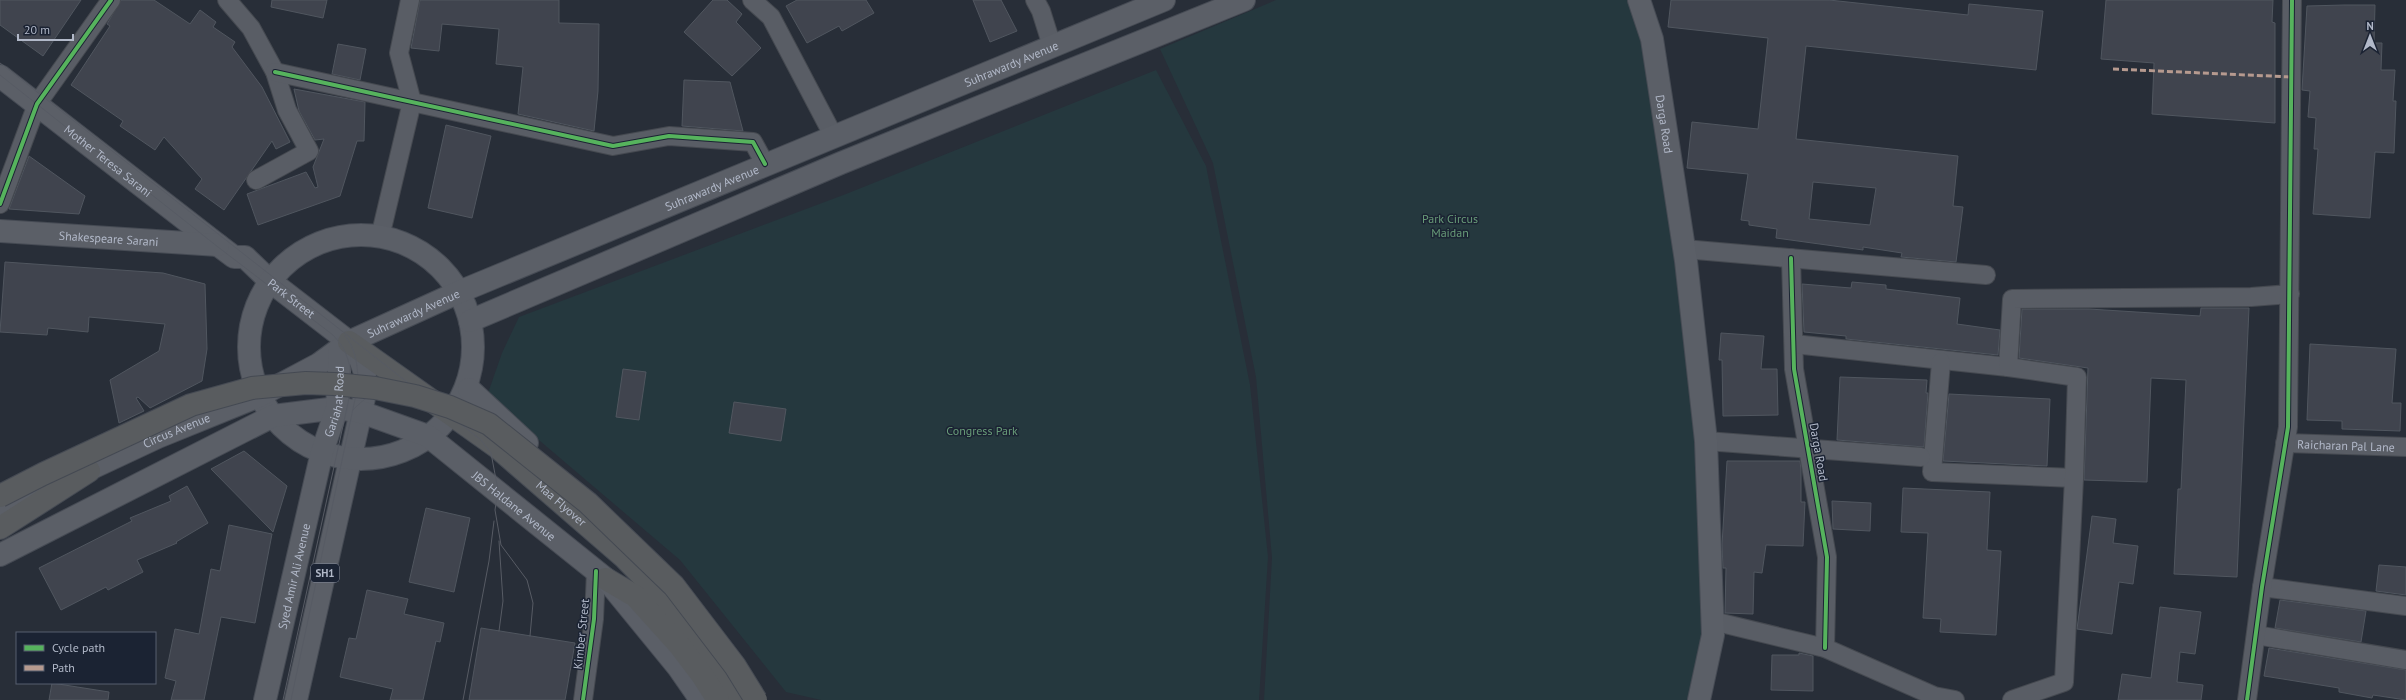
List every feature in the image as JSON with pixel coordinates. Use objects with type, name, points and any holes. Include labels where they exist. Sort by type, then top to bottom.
[{"type":"highway","name":"Maa Flyover","points":[[345,346],[451,413],[497,447],[625,558],[672,606],[703,642],[739,700]]},
{"type":"highway","points":[[0,496],[43,474],[191,405],[252,388],[306,383],[334,384],[376,388],[415,396],[450,407],[489,424],[588,503],[674,586],[735,666],[756,700]]},
{"type":"highway","points":[[0,528],[89,471]]},
{"type":"highway","points":[[601,575],[635,596],[680,646],[702,675],[718,700]]},
{"type":"main road","name":"Suhrawardy Avenue","points":[[345,346],[459,292],[1164,0]]},
{"type":"main road","points":[[470,321],[849,160],[1244,0]]},
{"type":"main road","name":"Darga Road","points":[[1639,0],[1652,39],[1684,249],[1706,441],[1713,635],[1699,700]]},
{"type":"main road","name":"Mother Teresa Sarani","points":[[0,76],[226,251]]},
{"type":"main road","name":"Shakespeare Sarani","points":[[0,231],[226,251]]},
{"type":"main road","points":[[349,236],[380,237],[412,247],[438,266],[459,292],[470,321],[473,353],[469,389],[451,413],[448,420],[416,444],[396,453],[374,458],[351,458],[322,452],[295,437],[272,416],[259,396],[249,362],[249,334],[256,306],[268,285],[292,258],[319,243],[349,236]]},
{"type":"main road","name":"Park Street","points":[[226,251],[244,257],[268,285],[345,346]]},
{"type":"main road","name":"Circus Avenue","points":[[0,511],[89,471],[158,437],[259,396],[319,364],[345,346]]},
{"type":"main road","name":"Gariahat Road","points":[[322,452],[337,408],[345,346]]},
{"type":"main road","name":"Gariahat Road","points":[[345,346],[365,373],[364,398],[351,458]]},
{"type":"main road","name":"Maa Flyover","points":[[469,389],[643,552],[684,587],[766,700]]},
{"type":"main road","name":"JBS Haldane Avenue","points":[[272,416],[337,408],[361,412],[428,436],[601,575],[678,667],[700,700]]},
{"type":"main road","points":[[0,554],[272,416]]},
{"type":"main road","name":"Syed Amir Ali Avenue","points":[[264,700],[322,452]]},
{"type":"main road","name":"SH1","points":[[296,700],[351,458]]},
{"type":"street","points":[[0,204],[37,104],[111,0]]},
{"type":"street","points":[[227,0],[251,28],[275,72],[287,110],[309,151],[256,180]]},
{"type":"street","points":[[380,237],[412,102],[399,52],[410,0]]},
{"type":"street","points":[[752,0],[771,17],[834,137]]},
{"type":"street","points":[[1035,0],[1041,11],[1052,46]]},
{"type":"street","points":[[2247,700],[2262,587],[2288,427],[2292,0]]},
{"type":"street","points":[[275,72],[612,146],[669,136],[753,142],[765,164]]},
{"type":"street","points":[[1684,249],[1986,275]]},
{"type":"street","name":"Darga Road","points":[[1791,258],[1794,369],[1827,557],[1826,648]]},
{"type":"street","points":[[2008,367],[2012,299],[2251,297],[2290,294]]},
{"type":"street","points":[[1794,344],[1941,362],[2008,367],[2077,377],[2074,478],[2064,682],[2012,700]]},
{"type":"street","points":[[1941,362],[1932,472],[2074,478]]},
{"type":"street","name":"Darga Road","points":[[1706,441],[1808,448]]},
{"type":"street","name":"Raicharan Pal Lane","points":[[2285,443],[2406,447]]},
{"type":"street","points":[[1808,448],[1921,457]]},
{"type":"street","name":"Kimber Street","points":[[583,700],[601,575]]},
{"type":"street","points":[[2262,587],[2406,606]]},
{"type":"street","points":[[1713,621],[1826,648],[1934,696],[1954,700]]},
{"type":"street","points":[[2256,635],[2406,660]]},
{"type":"green space","name":"Park Circus Maidan","points":[[1276,0],[1627,0],[1647,49],[1706,451],[1704,634],[1689,700],[1264,700],[1272,558],[1256,377],[1213,163],[1160,49]]},
{"type":"green space","name":"Congress Park","points":[[1156,70],[1206,166],[1250,385],[1268,557],[1259,700],[821,700],[786,692],[680,560],[487,396],[502,353],[519,317],[846,194]]},
{"type":"building","points":[[0,0],[81,0],[43,56],[0,25]]},
{"type":"building","points":[[121,0],[154,0],[190,24],[200,10],[216,22],[213,27],[235,42],[232,47],[262,87],[290,142],[276,149],[272,141],[224,210],[195,189],[202,179],[164,137],[155,150],[120,126],[123,121],[71,85],[110,26],[107,24]]},
{"type":"building","points":[[272,0],[327,0],[323,18],[271,7]]},
{"type":"building","points":[[420,0],[559,0],[559,23],[599,24],[598,91],[594,131],[518,114],[523,67],[496,64],[499,29],[442,24],[439,51],[411,48]]},
{"type":"building","points":[[713,0],[727,0],[742,14],[736,22],[761,48],[732,76],[684,32]]},
{"type":"building","points":[[797,0],[866,0],[874,13],[842,31],[839,26],[807,43],[786,6]]},
{"type":"building","points":[[973,0],[1001,0],[1017,31],[990,42]]},
{"type":"building","points":[[1671,0],[1829,0],[1968,15],[1969,4],[2043,11],[2036,70],[1806,46],[1796,139],[1958,156],[1953,206],[1963,207],[1956,262],[1901,257],[1902,253],[1863,247],[1863,250],[1776,238],[1777,229],[1749,225],[1749,221],[1741,220],[1748,174],[1687,168],[1692,122],[1758,129],[1768,38],[1668,27]],"holes":[[[1813,182],[1876,188],[1870,225],[1809,219]]]},
{"type":"building","points":[[2106,0],[2273,0],[2272,22],[2275,23],[2275,123],[2152,114],[2154,63],[2101,59]]},
{"type":"building","points":[[2375,5],[2374,43],[2382,43],[2381,70],[2395,70],[2393,101],[2396,101],[2394,153],[2375,152],[2370,218],[2313,214],[2318,149],[2314,149],[2316,118],[2308,117],[2310,91],[2302,90],[2307,6]]},
{"type":"building","points":[[338,44],[366,49],[360,80],[332,74]]},
{"type":"building","points":[[684,80],[730,82],[743,131],[682,126]]},
{"type":"building","points":[[294,89],[365,102],[364,141],[357,141],[340,196],[258,225],[247,194],[306,172],[315,188],[318,187],[313,167],[324,139],[315,140],[299,111]]},
{"type":"building","points":[[446,125],[491,136],[472,218],[428,208]]},
{"type":"building","points":[[29,156],[85,196],[79,214],[9,209]]},
{"type":"building","points":[[5,262],[163,273],[205,284],[207,349],[202,381],[150,408],[138,397],[136,398],[144,411],[119,423],[110,380],[159,351],[165,324],[89,317],[88,332],[48,328],[47,335],[0,332]]},
{"type":"building","points":[[1852,282],[1886,285],[1886,289],[1960,298],[1957,324],[2000,330],[1998,355],[1846,339],[1846,336],[1804,332],[1802,284],[1851,288]]},
{"type":"building","points":[[2201,308],[2249,308],[2237,577],[2174,574],[2178,489],[2181,489],[2186,380],[2151,378],[2147,482],[2084,480],[2088,368],[2019,358],[2022,309],[2089,309],[2200,316]]},
{"type":"building","points":[[1721,333],[1764,336],[1761,369],[1777,369],[1778,415],[1723,416],[1722,360],[1719,360]]},
{"type":"building","points":[[2310,344],[2396,349],[2392,403],[2401,403],[2400,431],[2342,429],[2342,421],[2307,420]]},
{"type":"building","points":[[623,369],[646,372],[639,420],[616,417]]},
{"type":"building","points":[[1840,377],[1927,380],[1926,393],[1928,393],[1924,447],[1837,440]]},
{"type":"building","points":[[1949,394],[2050,399],[2047,466],[1943,461]]},
{"type":"building","points":[[734,402],[786,409],[781,441],[729,433]]},
{"type":"building","points":[[244,451],[287,486],[273,532],[211,469]]},
{"type":"building","points":[[1727,461],[1800,461],[1801,502],[1805,502],[1803,546],[1766,545],[1762,573],[1754,572],[1753,614],[1725,613],[1726,568],[1723,568],[1722,545]]},
{"type":"building","points":[[187,486],[208,523],[176,542],[177,543],[137,560],[143,572],[108,590],[106,587],[61,610],[39,568],[132,521],[130,518],[171,501],[169,496]]},
{"type":"building","points":[[1903,488],[1990,492],[1987,550],[2001,551],[1996,635],[1940,632],[1941,619],[1923,618],[1928,533],[1901,532]]},
{"type":"building","points":[[1832,501],[1871,503],[1870,531],[1833,529]]},
{"type":"building","points":[[426,508],[470,518],[454,592],[409,582]]},
{"type":"building","points":[[2092,516],[2116,519],[2113,543],[2138,546],[2133,584],[2119,582],[2112,634],[2077,629]]},
{"type":"building","points":[[229,525],[272,534],[255,623],[221,617],[204,700],[171,700],[176,681],[165,678],[175,629],[199,634],[211,569],[220,571]]},
{"type":"building","points":[[2379,565],[2406,567],[2406,595],[2376,591]]},
{"type":"building","points":[[367,590],[408,599],[404,614],[444,623],[440,642],[436,641],[423,700],[390,700],[393,689],[340,677],[349,638],[356,639]]},
{"type":"building","points":[[2280,600],[2366,611],[2361,642],[2275,628]]},
{"type":"building","points":[[2160,607],[2201,612],[2195,654],[2180,652],[2177,682],[2203,685],[2201,700],[2118,700],[2122,674],[2151,678]]},
{"type":"building","points":[[481,628],[575,643],[565,700],[469,700]]},
{"type":"building","points":[[2269,648],[2406,670],[2406,700],[2373,695],[2372,698],[2339,692],[2339,688],[2264,676]]},
{"type":"building","points":[[1799,653],[1813,656],[1813,691],[1771,690],[1772,655],[1799,655]]},
{"type":"building","points":[[52,684],[109,692],[108,700],[49,700]]},
{"type":"tram line","points":[[0,63],[481,440],[491,453],[498,490],[495,510],[501,545],[527,580],[533,603],[530,636]]},
{"type":"tram line","points":[[0,75],[218,247],[333,335],[346,353],[350,366],[351,389],[283,700]]},
{"type":"tram line","points":[[291,700],[357,390],[358,376],[355,354],[345,336]]},
{"type":"tram line","points":[[353,410],[360,403],[381,390],[397,387],[415,390]]},
{"type":"tram line","points":[[463,700],[489,561],[494,521]]},
{"type":"tram line","points":[[499,541],[503,601],[499,631]]},
{"type":"marked path","points":[[2113,69],[2292,77]]},
{"type":"cycle path","points":[[0,204],[37,104],[111,0]]},
{"type":"cycle path","points":[[2247,700],[2262,587],[2288,427],[2292,0]]},
{"type":"cycle path","points":[[275,72],[613,146],[669,136],[753,142],[765,164]]},
{"type":"cycle path","points":[[1791,258],[1794,369],[1827,557],[1825,648]]},
{"type":"cycle path","points":[[583,700],[594,619],[596,571]]}]
